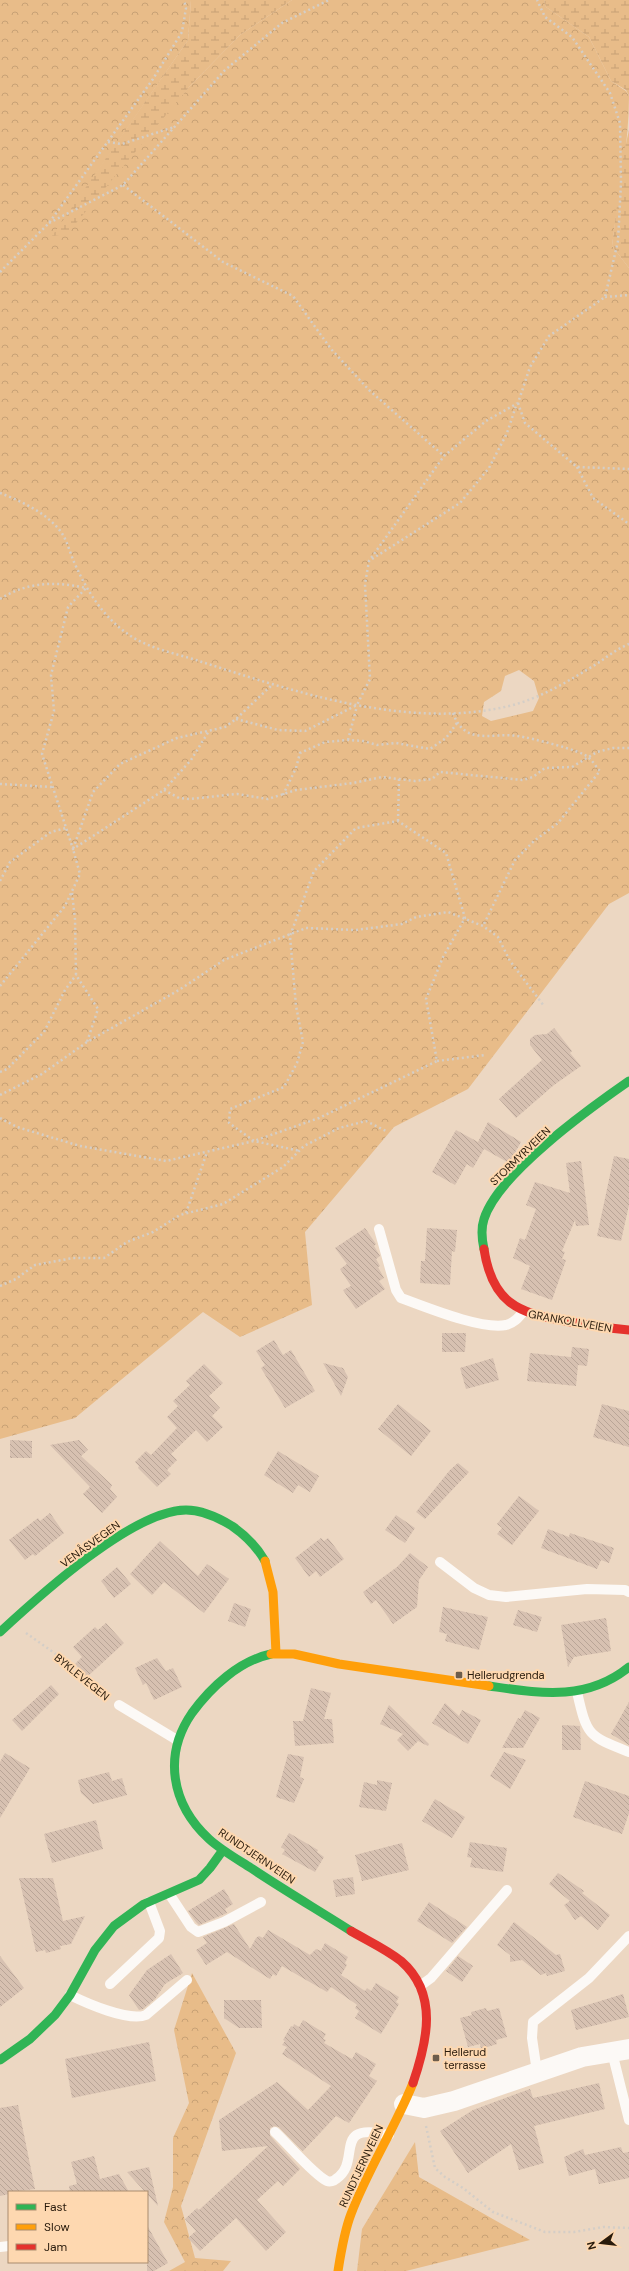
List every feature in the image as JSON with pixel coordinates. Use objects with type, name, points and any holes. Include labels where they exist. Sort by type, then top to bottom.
[{"type":"street","name":"STORMYRVEIEN","points":[[523,1312],[506,1300],[494,1284],[486,1263],[483,1242],[484,1219],[495,1196],[514,1175],[605,1097],[629,1081]]},
{"type":"street","name":"GRANKOLLVEIEN","points":[[523,1312],[582,1325],[629,1330]]},
{"type":"street","name":"VENÅSVEGEN","points":[[0,1632],[117,1538],[161,1515],[184,1510],[196,1511],[219,1519],[237,1529],[262,1556],[268,1571],[275,1603],[276,1653]]},
{"type":"street","name":"RUNDTJERNVEIEN","points":[[338,2271],[344,2234],[351,2213],[413,2084],[426,2037],[428,2014],[420,1986],[407,1967],[379,1946],[269,1881],[223,1850],[201,1831],[183,1803],[174,1771],[177,1740],[185,1723],[197,1705],[217,1685],[236,1670],[262,1657],[276,1653],[303,1655],[341,1664],[546,1694],[577,1692],[603,1684],[629,1666]]},
{"type":"street","points":[[0,2060],[35,2037],[54,2018],[70,1995],[100,1941],[132,1911],[149,1902],[170,1895],[194,1883],[211,1868],[223,1850]]},
{"type":"street","points":[[404,2104],[424,2108],[454,2101],[582,2057],[620,2051]]},
{"type":"lane","name":"GRANKOLLVEIEN","points":[[379,1229],[396,1290],[401,1298],[470,1321],[494,1325],[506,1325],[514,1321],[523,1312]]},
{"type":"lane","points":[[440,1562],[474,1588],[488,1595],[519,1596],[587,1589],[625,1590],[629,1592]]},
{"type":"lane","points":[[577,1692],[589,1732],[598,1740],[629,1752]]},
{"type":"lane","name":"BYKLEVEGEN","points":[[119,1705],[177,1740]]},
{"type":"lane","points":[[420,1986],[431,1978],[507,1890]]},
{"type":"lane","points":[[170,1895],[191,1927],[198,1932],[224,1922],[261,1902]]},
{"type":"lane","points":[[110,1984],[159,1938],[160,1931],[149,1902]]},
{"type":"lane","points":[[537,2072],[532,2038],[533,2022],[589,1978],[629,1936]]},
{"type":"lane","points":[[371,1956],[379,1946]]},
{"type":"lane","points":[[70,1995],[107,2009],[140,2016],[146,2014],[187,1980]]},
{"type":"lane","points":[[620,2051],[629,2120]]},
{"type":"lane","points":[[276,2132],[327,2181],[337,2179],[346,2164],[351,2141],[354,2137],[364,2131],[372,2131],[389,2135]]},
{"type":"path","points":[[0,272],[49,223],[153,79],[182,32],[186,8],[184,0]]},
{"type":"path","points":[[49,223],[123,185],[225,70],[282,23],[329,0]]},
{"type":"path","points":[[537,0],[545,17],[572,37],[610,93],[620,123],[621,183],[618,241],[605,297]]},
{"type":"path","points":[[108,142],[122,144],[174,126]]},
{"type":"path","points":[[123,185],[223,262],[293,296],[331,349],[368,390],[444,456]]},
{"type":"path","points":[[369,561],[460,503],[489,468],[507,433],[530,367],[549,336],[605,297],[629,295]]},
{"type":"path","points":[[348,740],[357,705],[370,679],[365,584],[369,561],[444,456],[486,422],[518,403]]},
{"type":"path","points":[[518,403],[525,423],[577,467],[593,498],[629,524]]},
{"type":"path","points":[[577,467],[629,469]]},
{"type":"path","points":[[0,493],[40,513],[61,532],[86,588],[103,611],[124,632],[147,646],[174,652],[272,684],[357,705],[389,712],[453,713],[513,705],[540,695],[629,644]]},
{"type":"path","points":[[0,600],[10,593],[34,585],[62,583],[86,588]]},
{"type":"path","points":[[0,986],[64,906],[80,874],[42,754],[54,711],[51,675],[68,607],[86,588]]},
{"type":"path","points":[[73,849],[93,792],[120,764],[177,738],[225,727],[236,719],[272,684]]},
{"type":"path","points":[[236,719],[278,730],[305,731],[357,705]]},
{"type":"path","points":[[453,713],[457,723],[466,730],[486,737],[517,736],[566,748],[588,756],[600,771],[558,823],[534,841],[515,860],[483,926]]},
{"type":"path","points":[[283,795],[296,768],[300,753],[325,742],[363,740],[376,745],[396,743],[430,749],[446,738],[457,723]]},
{"type":"path","points":[[73,849],[164,790],[191,760],[209,731]]},
{"type":"path","points":[[164,790],[179,798],[189,799],[237,794],[268,799],[311,787],[353,783],[382,777],[415,781],[432,779],[440,772],[522,780],[533,777],[545,768],[572,767],[588,756],[613,748],[629,748]]},
{"type":"path","points":[[398,821],[399,779]]},
{"type":"path","points":[[0,784],[52,787]]},
{"type":"path","points":[[300,1151],[254,1141],[230,1123],[230,1109],[284,1087],[297,1063],[302,1042],[296,1006],[290,936],[314,871],[356,828],[398,821],[446,853],[465,918],[443,957],[426,999],[437,1061]]},
{"type":"path","points":[[0,881],[10,862],[51,832],[66,828]]},
{"type":"path","points":[[72,892],[75,919],[76,974],[98,1009],[87,1042]]},
{"type":"path","points":[[0,1095],[42,1074],[87,1042],[180,990],[224,960],[290,936],[306,928],[356,930],[402,924],[416,917],[448,912],[483,926],[498,938],[510,961],[544,1006]]},
{"type":"path","points":[[0,1072],[7,1069],[44,1032],[65,990],[76,974]]},
{"type":"path","points":[[0,1118],[17,1127],[80,1146],[166,1161],[254,1141],[319,1118],[437,1061],[485,1055]]},
{"type":"path","points":[[0,1286],[16,1279],[35,1265],[73,1258],[104,1258],[127,1242],[154,1232],[180,1215],[223,1204],[284,1167],[304,1146],[339,1128],[366,1121],[386,1131]]},
{"type":"path","points":[[186,1213],[207,1152]]},
{"type":"path","name":"BYKLEVEGEN","points":[[12,1621],[35,1641],[60,1657],[76,1674],[119,1705]]},
{"type":"path","points":[[424,2108],[432,2165],[445,2177],[463,2188],[493,2212],[545,2232],[574,2232],[603,2227],[629,2228]]},
{"type":"green space","points":[[0,0],[191,0],[188,40],[53,236],[190,86],[240,35],[292,0],[544,0],[546,7],[589,37],[611,81],[626,91],[629,96],[629,115],[625,152],[612,246],[629,268],[629,893],[609,904],[468,1089],[394,1127],[305,1232],[312,1305],[240,1337],[203,1312],[75,1418],[0,1439]],"holes":[[[519,670],[534,681],[539,698],[533,711],[491,721],[482,716],[484,702],[501,691],[505,676]]]},
{"type":"green space","points":[[191,0],[292,0],[240,35],[190,86],[67,234],[52,236],[188,40]]},
{"type":"green space","points":[[544,0],[629,0],[629,96],[626,90],[611,81],[589,37],[546,7]]},
{"type":"green space","points":[[629,130],[629,268],[612,246],[623,157]]},
{"type":"green space","points":[[192,1973],[236,2053],[181,2206],[195,2258],[231,2261],[223,2271],[169,2271],[185,2262],[164,2222],[173,2187],[173,2138],[189,2103],[174,2030]]},
{"type":"green space","points":[[415,2142],[419,2177],[530,2240],[406,2271],[357,2271],[362,2229]]},
{"type":"building","points":[[554,1028],[572,1051],[570,1053],[581,1066],[554,1085],[516,1118],[499,1099],[542,1060],[530,1045],[530,1039],[535,1035],[547,1034]]},
{"type":"building","points":[[488,1122],[521,1142],[509,1163],[484,1149],[473,1168],[467,1164],[455,1185],[432,1172],[456,1130],[478,1142]]},
{"type":"building","points":[[614,1156],[629,1159],[629,1205],[621,1241],[597,1236]]},
{"type":"building","points":[[581,1161],[589,1225],[576,1226],[575,1220],[562,1251],[565,1252],[562,1259],[566,1260],[552,1300],[521,1289],[530,1266],[513,1258],[520,1238],[525,1240],[536,1209],[526,1205],[535,1182],[570,1193],[566,1163]]},
{"type":"building","points":[[365,1228],[376,1244],[374,1246],[380,1256],[376,1259],[380,1266],[378,1267],[384,1278],[379,1281],[385,1289],[356,1309],[343,1290],[351,1286],[340,1269],[347,1264],[335,1248]]},
{"type":"building","points":[[427,1228],[457,1230],[455,1252],[452,1251],[450,1285],[420,1283],[421,1261],[425,1261]]},
{"type":"building","points":[[442,1333],[466,1333],[465,1352],[442,1352]]},
{"type":"building","points":[[274,1340],[283,1355],[291,1350],[315,1391],[285,1408],[261,1368],[265,1365],[256,1351]]},
{"type":"building","points":[[572,1347],[589,1349],[587,1366],[578,1365],[576,1386],[527,1381],[530,1353],[571,1357]]},
{"type":"building","points":[[493,1358],[499,1380],[466,1389],[460,1368]]},
{"type":"building","points":[[323,1363],[343,1368],[348,1377],[341,1396]]},
{"type":"building","points":[[204,1364],[223,1383],[209,1396],[220,1408],[212,1416],[223,1427],[207,1442],[196,1430],[171,1454],[177,1460],[167,1470],[171,1474],[157,1487],[138,1468],[139,1466],[135,1462],[146,1451],[151,1455],[177,1428],[167,1417],[178,1406],[173,1401],[190,1385],[186,1381]]},
{"type":"building","points":[[398,1404],[431,1431],[411,1456],[378,1429]]},
{"type":"building","points":[[602,1404],[629,1411],[629,1447],[593,1437]]},
{"type":"building","points":[[10,1440],[32,1441],[32,1458],[10,1458]]},
{"type":"building","points":[[79,1440],[88,1450],[81,1456],[112,1485],[110,1489],[117,1497],[102,1513],[83,1494],[90,1487],[50,1445]]},
{"type":"building","points":[[278,1451],[319,1476],[310,1492],[298,1485],[293,1493],[264,1475]]},
{"type":"building","points":[[458,1463],[469,1472],[425,1519],[416,1512],[450,1470]]},
{"type":"building","points":[[519,1496],[539,1511],[512,1545],[497,1534],[502,1528],[497,1524]]},
{"type":"building","points":[[50,1513],[64,1533],[35,1556],[33,1554],[25,1560],[9,1540],[38,1518],[40,1521]]},
{"type":"building","points":[[396,1515],[415,1528],[405,1543],[385,1530]]},
{"type":"building","points":[[548,1529],[569,1537],[570,1533],[614,1548],[609,1563],[601,1560],[597,1569],[541,1548]]},
{"type":"building","points":[[321,1538],[324,1541],[328,1538],[344,1559],[320,1577],[316,1571],[309,1577],[295,1558]]},
{"type":"building","points":[[160,1541],[198,1576],[207,1564],[229,1579],[204,1613],[164,1582],[152,1595],[130,1574]]},
{"type":"building","points":[[410,1553],[428,1567],[419,1580],[417,1607],[393,1624],[376,1600],[371,1604],[363,1592],[397,1567]]},
{"type":"building","points":[[117,1567],[131,1584],[114,1598],[101,1581]]},
{"type":"building","points":[[234,1603],[251,1609],[245,1627],[228,1621]]},
{"type":"building","points":[[443,1607],[488,1617],[479,1650],[445,1641],[447,1634],[439,1632]]},
{"type":"building","points":[[518,1610],[542,1617],[537,1632],[513,1625]]},
{"type":"building","points":[[606,1618],[611,1651],[574,1657],[568,1667],[561,1625]]},
{"type":"building","points":[[106,1623],[124,1643],[87,1677],[75,1664],[82,1657],[73,1647],[95,1627],[98,1630]]},
{"type":"building","points":[[157,1658],[166,1671],[173,1668],[182,1687],[154,1700],[146,1683],[143,1685],[135,1668]]},
{"type":"building","points":[[51,1685],[59,1694],[22,1731],[12,1720]]},
{"type":"building","points":[[311,1688],[331,1693],[324,1719],[332,1719],[334,1743],[295,1746],[293,1721],[303,1721]]},
{"type":"building","points":[[629,1702],[629,1745],[611,1734]]},
{"type":"building","points":[[445,1703],[459,1716],[462,1710],[481,1720],[468,1744],[432,1723]]},
{"type":"building","points":[[389,1705],[429,1744],[428,1746],[418,1741],[408,1751],[397,1740],[403,1734],[380,1724]]},
{"type":"building","points":[[525,1710],[540,1718],[523,1748],[502,1748],[518,1718],[520,1719]]},
{"type":"building","points":[[562,1725],[580,1726],[581,1750],[562,1750]]},
{"type":"building","points":[[504,1752],[526,1760],[510,1789],[490,1776]]},
{"type":"building","points":[[5,1753],[30,1768],[0,1818],[0,1762]]},
{"type":"building","points":[[288,1754],[304,1757],[300,1777],[304,1779],[294,1803],[276,1797]]},
{"type":"building","points":[[109,1772],[112,1781],[122,1778],[127,1795],[93,1804],[81,1793],[78,1780]]},
{"type":"building","points":[[377,1780],[392,1783],[386,1811],[359,1807],[364,1782],[377,1785]]},
{"type":"building","points":[[585,1781],[629,1796],[629,1813],[622,1834],[573,1817]]},
{"type":"building","points":[[435,1799],[465,1817],[452,1838],[422,1821]]},
{"type":"building","points":[[96,1820],[103,1849],[52,1863],[44,1834]]},
{"type":"building","points":[[289,1833],[318,1850],[317,1852],[324,1857],[315,1872],[282,1854],[285,1850],[281,1847]]},
{"type":"building","points":[[470,1842],[507,1848],[503,1872],[470,1867],[472,1858],[467,1857]]},
{"type":"building","points":[[402,1843],[409,1870],[362,1881],[355,1855]]},
{"type":"building","points":[[558,1873],[584,1891],[582,1893],[610,1915],[598,1930],[581,1916],[575,1920],[564,1905],[570,1901],[549,1884]]},
{"type":"building","points":[[353,1877],[355,1894],[336,1897],[333,1880]]},
{"type":"building","points":[[19,1878],[53,1878],[63,1921],[85,1916],[71,1944],[60,1946],[61,1949],[46,1953],[45,1950],[36,1952]]},
{"type":"building","points":[[224,1889],[233,1904],[225,1909],[227,1913],[199,1925],[188,1911]]},
{"type":"building","points":[[429,1902],[467,1927],[452,1943],[417,1921]]},
{"type":"building","points":[[514,1922],[556,1955],[560,1954],[565,1971],[547,1976],[546,1973],[541,1975],[522,1960],[510,1962],[510,1955],[497,1945]]},
{"type":"building","points":[[234,1924],[250,1949],[256,1938],[259,1936],[263,1938],[268,1930],[310,1955],[316,1949],[321,1951],[325,1943],[348,1957],[345,1963],[347,1965],[341,1975],[365,1991],[367,1988],[371,1991],[376,1983],[399,1997],[396,2002],[399,2004],[381,2034],[355,2018],[359,2011],[355,2008],[357,2005],[356,2004],[331,1987],[327,1992],[282,1966],[276,1976],[273,1974],[270,1979],[227,1952],[206,1965],[196,1950],[207,1943],[203,1937]]},
{"type":"building","points":[[171,1954],[183,1973],[165,1984],[155,1999],[143,2009],[139,2010],[129,1995],[147,1970]]},
{"type":"building","points":[[0,1956],[24,1988],[0,2007]]},
{"type":"building","points":[[458,1956],[473,1966],[462,1982],[446,1971]]},
{"type":"building","points":[[623,1994],[629,2017],[576,2030],[571,2010]]},
{"type":"building","points":[[224,2000],[261,2000],[262,2028],[239,2028],[224,2018]]},
{"type":"building","points":[[486,2008],[487,2011],[499,2008],[507,2037],[496,2040],[497,2044],[481,2049],[480,2044],[468,2047],[460,2018],[472,2015],[471,2012]]},
{"type":"building","points":[[303,2020],[326,2034],[323,2039],[326,2040],[324,2043],[352,2059],[356,2052],[376,2064],[369,2076],[377,2081],[349,2123],[336,2116],[303,2151],[279,2127],[274,2126],[270,2128],[270,2136],[300,2169],[283,2186],[278,2181],[257,2200],[286,2232],[266,2251],[236,2218],[200,2251],[188,2238],[196,2231],[185,2219],[197,2208],[199,2210],[268,2146],[222,2151],[219,2120],[277,2082],[308,2110],[331,2086],[282,2054],[287,2047],[282,2045],[285,2041],[283,2040],[291,2026],[293,2027],[294,2024],[299,2027]]},
{"type":"building","points":[[149,2042],[156,2081],[72,2098],[65,2059]]},
{"type":"building","points":[[599,2083],[605,2109],[534,2126],[544,2163],[519,2170],[511,2144],[468,2173],[440,2131],[473,2110],[530,2089],[533,2098]]},
{"type":"building","points":[[18,2105],[35,2189],[8,2191],[8,2194],[0,2196],[0,2108]]},
{"type":"building","points":[[621,2147],[623,2153],[629,2152],[629,2178],[599,2184],[595,2169],[569,2176],[564,2157],[583,2149],[585,2155]]},
{"type":"building","points":[[94,2156],[100,2179],[119,2174],[128,2191],[70,2191],[69,2186],[77,2184],[71,2162]]},
{"type":"building","points":[[149,2167],[158,2206],[148,2195],[148,2191],[144,2191],[127,2172]]},
{"type":"building","points":[[148,2227],[168,2263],[154,2271],[147,2271]]},
{"type":"traffic: fast","points":[[484,1249],[482,1234],[484,1219],[493,1201],[507,1182],[547,1143],[629,1081]]},
{"type":"traffic: fast","points":[[0,1632],[62,1578],[114,1539],[140,1524],[164,1514],[192,1510],[216,1517],[242,1533],[265,1561]]},
{"type":"traffic: fast","points":[[271,1654],[259,1657],[227,1676],[208,1694],[192,1713],[183,1729],[177,1745],[175,1779],[179,1795],[186,1810],[196,1825],[214,1843],[351,1931]]},
{"type":"traffic: fast","points":[[489,1686],[544,1692],[579,1690],[596,1686],[613,1678],[629,1667]]},
{"type":"traffic: fast","points":[[0,2060],[30,2039],[55,2015],[70,1995],[95,1950],[114,1926],[144,1904],[199,1880],[223,1850]]},
{"type":"traffic: slow","points":[[265,1561],[273,1592],[276,1653]]},
{"type":"traffic: slow","points":[[271,1654],[294,1654],[339,1664],[489,1686]]},
{"type":"traffic: slow","points":[[338,2271],[351,2214],[365,2181],[413,2083]]},
{"type":"traffic: jam","points":[[484,1249],[493,1281],[500,1293],[520,1309],[548,1318],[629,1330]]},
{"type":"traffic: jam","points":[[351,1931],[401,1961],[413,1974],[421,1988],[425,2003],[425,2035],[413,2083]]},
{"type":"place","name":"Hellerudgrenda","points":[[459,1675]]},
{"type":"place","name":"Hellerud terrasse","points":[[436,2058]]}]
